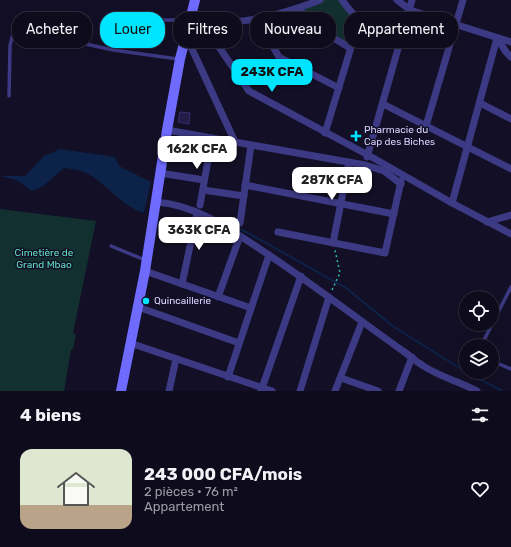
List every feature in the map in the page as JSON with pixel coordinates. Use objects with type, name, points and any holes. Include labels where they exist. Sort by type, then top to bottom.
[{"type":"street","points":[[192,12],[195,0]]},
{"type":"street","points":[[284,12],[320,0]]},
{"type":"street","points":[[342,0],[352,12]]},
{"type":"street","points":[[397,0],[410,10],[416,12]]},
{"type":"street","points":[[410,10],[412,0]]},
{"type":"street","points":[[458,14],[462,0]]},
{"type":"street","points":[[299,8],[308,23],[344,44]]},
{"type":"street","points":[[458,26],[511,42]]},
{"type":"street","points":[[497,38],[511,57]]},
{"type":"street","points":[[452,203],[497,38]]},
{"type":"street","points":[[121,391],[138,307],[167,130],[183,48]]},
{"type":"street","points":[[192,48],[235,142]]},
{"type":"street","points":[[219,48],[249,91],[368,154],[452,203],[511,234]]},
{"type":"street","points":[[274,48],[279,57],[339,88]]},
{"type":"street","points":[[326,133],[350,48]]},
{"type":"street","points":[[365,165],[399,48]]},
{"type":"street","points":[[426,126],[448,48]]},
{"type":"street","points":[[480,103],[511,119]]},
{"type":"street","points":[[383,104],[511,169]]},
{"type":"street","points":[[167,130],[365,165],[384,171],[401,184]]},
{"type":"street","points":[[200,205],[212,138]]},
{"type":"street","points":[[240,223],[251,145]]},
{"type":"street","points":[[333,243],[349,162]]},
{"type":"street","points":[[160,173],[204,180]]},
{"type":"street","points":[[278,232],[386,253],[403,174]]},
{"type":"street","points":[[245,185],[394,214]]},
{"type":"street","points":[[203,190],[244,196]]},
{"type":"street","points":[[156,202],[184,207],[219,222],[301,276],[421,365],[439,375],[456,380],[475,391]]},
{"type":"street","points":[[182,284],[197,213]]},
{"type":"street","points":[[487,222],[511,215]]},
{"type":"street","points":[[218,297],[240,236]]},
{"type":"street","points":[[228,377],[269,255]]},
{"type":"street","points":[[145,265],[182,284],[251,308]]},
{"type":"street","points":[[261,389],[301,276]]},
{"type":"street","points":[[300,391],[329,297]]},
{"type":"street","points":[[138,307],[239,343]]},
{"type":"street","points":[[336,391],[362,322]]},
{"type":"street","points":[[130,343],[261,389],[272,391]]},
{"type":"street","points":[[399,391],[412,357]]},
{"type":"street","points":[[169,391],[176,358]]},
{"type":"street","points":[[341,378],[378,391]]},
{"type":"lane","points":[[9,96],[12,37],[22,33],[54,37],[113,50],[180,59]]},
{"type":"lane","points":[[111,246],[145,265]]},
{"type":"lane","points":[[485,339],[511,287]]},
{"type":"lane","points":[[499,364],[511,369]]},
{"type":"path","points":[[333,243],[340,273],[334,286]]},
{"type":"green space","points":[[323,0],[341,0],[351,12],[344,12],[344,41],[336,37],[336,12],[302,12],[300,9]]},
{"type":"green space","name":"Cimetière de Grand Mbao","points":[[0,209],[96,221],[73,333],[76,335],[73,349],[71,350],[64,391],[0,391]]},
{"type":"water","points":[[60,149],[115,157],[119,166],[151,182],[144,213],[128,206],[95,179],[79,171],[64,168],[42,187],[32,191],[16,180],[0,176],[25,176],[44,156]]},
{"type":"building","points":[[180,112],[190,113],[189,124],[178,122]]},
{"type":"waterway","points":[[219,219],[248,233],[346,288],[394,327],[459,368]]},
{"type":"waterway","points":[[479,379],[502,391]]},
{"type":"place","name":"Pharmacie du Cap des Biches","points":[[356,136]]},
{"type":"place","name":"Quincaillerie","points":[[146,301]]}]
